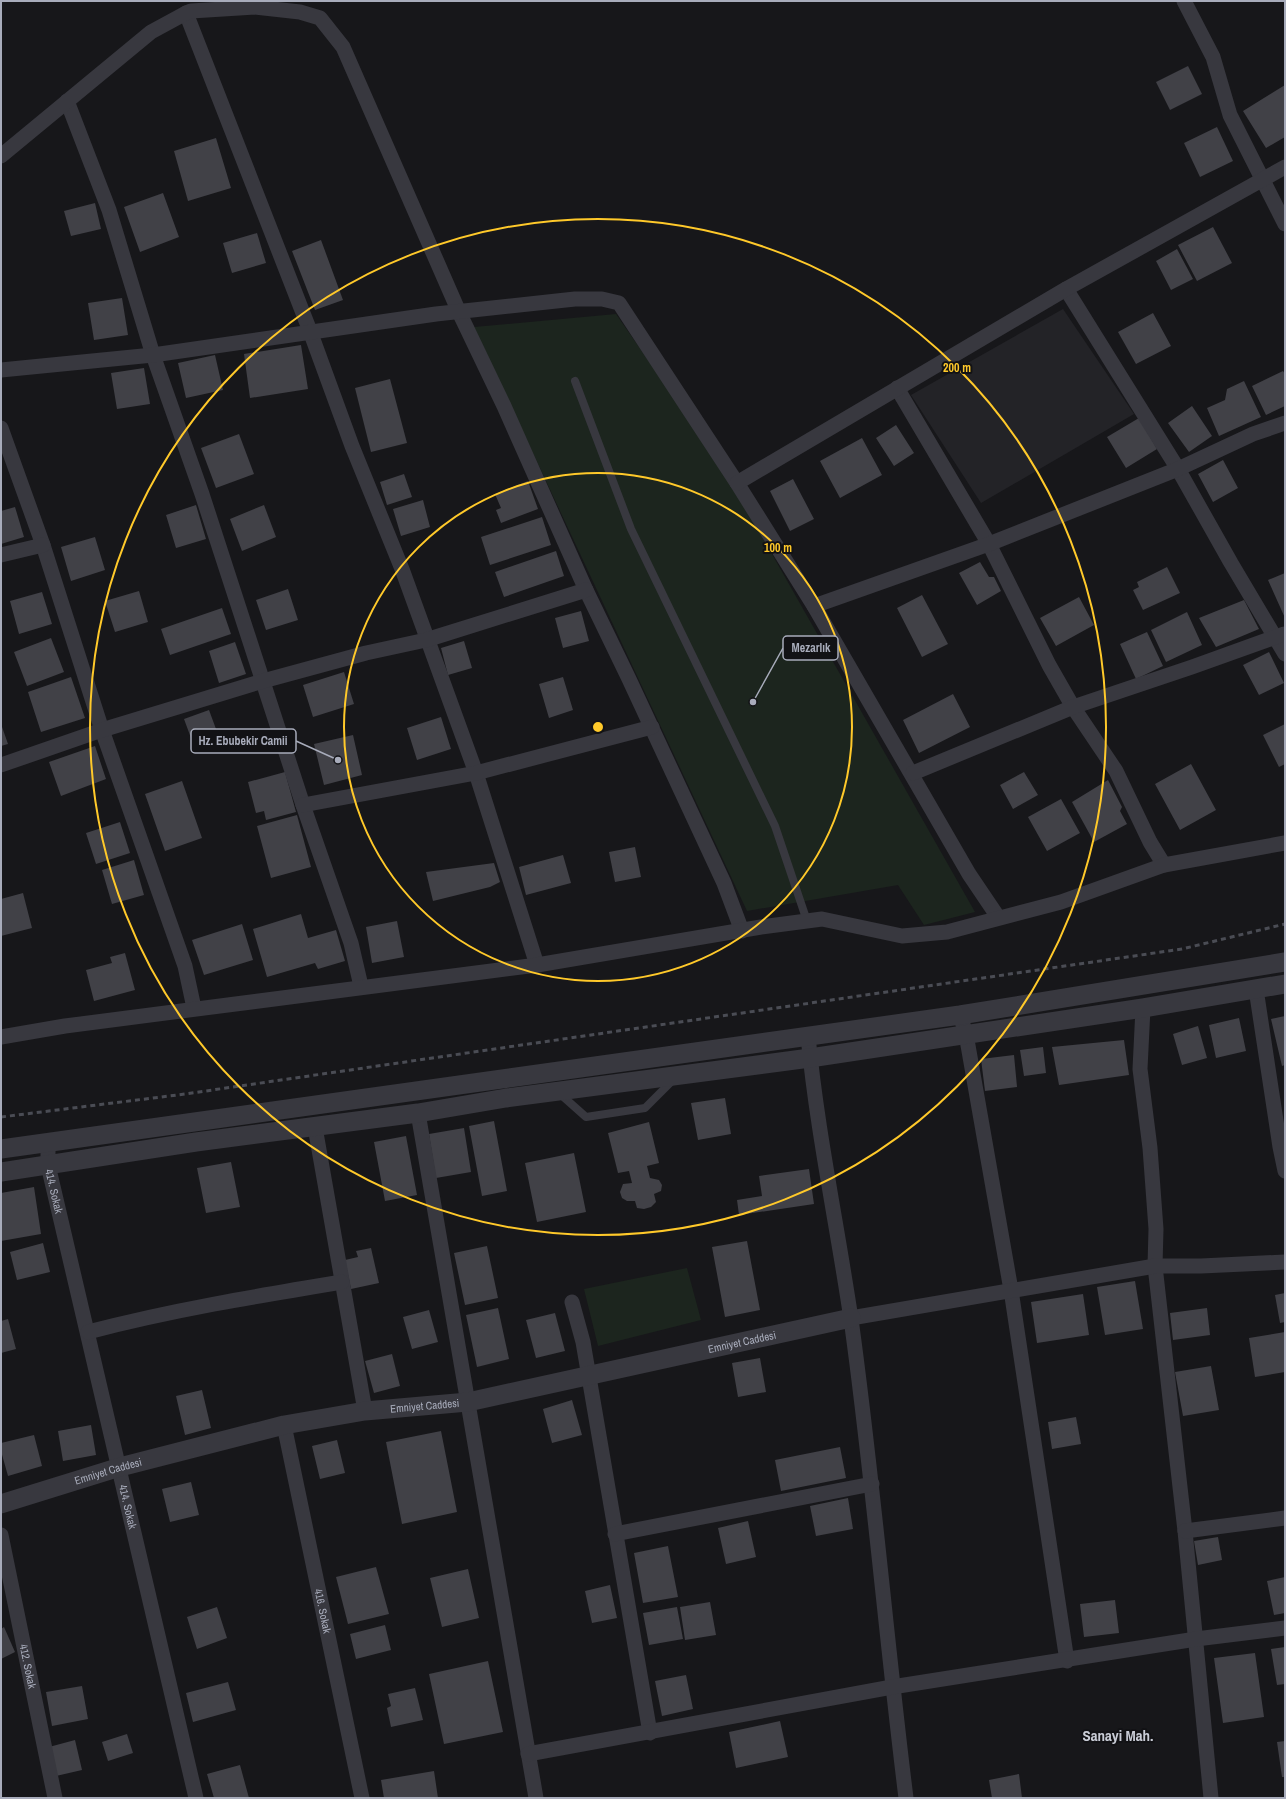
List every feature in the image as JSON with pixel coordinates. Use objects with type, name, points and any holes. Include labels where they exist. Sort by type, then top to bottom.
[{"type":"street","points":[[1184,1],[1213,57],[1230,115],[1261,180],[1285,224]]},
{"type":"street","points":[[1,156],[151,32],[186,13],[192,11],[255,7],[300,12],[320,18],[343,47],[459,312],[504,406],[586,590],[652,727],[724,883],[742,931]]},
{"type":"street","points":[[186,13],[310,331],[352,446],[402,569],[426,640],[476,773],[537,965]]},
{"type":"street","points":[[66,101],[109,210],[153,355],[202,494],[351,943],[361,986]]},
{"type":"street","points":[[737,483],[1066,289],[1285,166]]},
{"type":"street","points":[[1066,289],[1178,469],[1231,563],[1280,635],[1285,654]]},
{"type":"street","points":[[1,370],[153,355],[310,331],[575,299],[602,298],[619,303],[737,483],[814,606],[912,773],[969,874],[998,917]]},
{"type":"street","points":[[896,388],[989,544],[1049,665],[1073,707],[1116,771],[1150,842],[1164,865]]},
{"type":"street","points":[[814,606],[989,544],[1178,469],[1253,434],[1285,423]]},
{"type":"street","points":[[1,428],[43,545],[102,730],[185,966],[194,1008]]},
{"type":"street","points":[[1,555],[43,545]]},
{"type":"street","points":[[1,765],[102,730],[263,681],[366,653],[426,640],[586,590]]},
{"type":"street","points":[[912,773],[1073,707],[1192,667],[1280,635]]},
{"type":"street","points":[[304,805],[476,773],[652,727]]},
{"type":"street","points":[[1,1037],[65,1026],[194,1008],[537,965],[807,921],[822,920],[902,936],[947,932],[998,917],[1061,902],[1164,865],[1285,843]]},
{"type":"street","points":[[1,1150],[960,1015],[1285,962]]},
{"type":"street","points":[[1,1172],[196,1142],[418,1113],[506,1098],[810,1058],[1143,1008],[1285,984]]},
{"type":"street","points":[[1256,989],[1285,1171]]},
{"type":"street","points":[[1143,1008],[1140,1069],[1150,1148],[1156,1229],[1155,1266],[1185,1531],[1211,1798]]},
{"type":"street","points":[[960,1015],[966,1034],[1011,1290],[1067,1661]]},
{"type":"street","points":[[808,1036],[810,1058],[851,1318],[872,1484],[892,1687],[906,1798]]},
{"type":"street","points":[[418,1113],[536,1798]]},
{"type":"street","points":[[316,1126],[365,1411]]},
{"type":"street","name":"414. Sokak","points":[[48,1144],[48,1165],[196,1798]]},
{"type":"street","points":[[851,1318],[1155,1266],[1200,1266],[1285,1262]]},
{"type":"street","points":[[88,1332],[149,1316],[220,1302],[342,1282]]},
{"type":"street","points":[[572,1302],[583,1342],[650,1733]]},
{"type":"street","name":"Emniyet Caddesi","points":[[1,1504],[120,1468],[284,1425],[365,1411],[468,1402],[589,1377],[851,1318]]},
{"type":"street","name":"416. Sokak","points":[[284,1425],[362,1798]]},
{"type":"street","points":[[615,1534],[872,1484]]},
{"type":"street","points":[[1185,1531],[1285,1518]]},
{"type":"street","name":"412. Sokak","points":[[1,1535],[55,1798]]},
{"type":"street","points":[[528,1754],[650,1733],[892,1687],[1067,1661],[1196,1639],[1285,1628]]},
{"type":"lane","points":[[575,381],[631,528],[775,826],[807,921]]},
{"type":"lane","points":[[557,1091],[586,1117],[645,1108],[677,1076]]},
{"type":"shaded area","points":[[1063,309],[1134,414],[981,503],[911,395]]},
{"type":"shaded area","points":[[616,314],[687,416],[752,519],[975,912],[924,925],[898,885],[747,911],[474,327]]},
{"type":"shaded area","points":[[687,1268],[701,1320],[598,1346],[584,1289]]},
{"type":"building","points":[[1188,66],[1202,94],[1170,110],[1156,82]]},
{"type":"building","points":[[1285,85],[1285,137],[1266,148],[1243,111]]},
{"type":"building","points":[[1217,127],[1233,161],[1200,177],[1184,143]]},
{"type":"building","points":[[216,138],[231,188],[188,201],[174,151]]},
{"type":"building","points":[[163,193],[179,237],[140,252],[124,207]]},
{"type":"building","points":[[95,203],[101,229],[71,236],[64,211]]},
{"type":"building","points":[[1213,227],[1232,263],[1197,281],[1178,245]]},
{"type":"building","points":[[257,233],[266,263],[232,273],[223,243]]},
{"type":"building","points":[[321,240],[343,300],[315,310],[292,251]]},
{"type":"building","points":[[1177,249],[1193,279],[1171,290],[1156,261]]},
{"type":"building","points":[[122,298],[128,335],[94,340],[88,303]]},
{"type":"building","points":[[1153,313],[1171,346],[1136,364],[1118,332]]},
{"type":"building","points":[[301,345],[308,389],[250,398],[244,354]]},
{"type":"building","points":[[215,355],[223,390],[186,398],[178,363]]},
{"type":"building","points":[[144,368],[150,404],[117,409],[111,373]]},
{"type":"building","points":[[1283,371],[1285,374],[1285,406],[1266,415],[1252,386]]},
{"type":"building","points":[[390,379],[407,443],[371,452],[355,388]]},
{"type":"building","points":[[1244,381],[1261,417],[1219,436],[1207,408],[1225,400],[1227,389]]},
{"type":"building","points":[[1192,406],[1212,436],[1189,452],[1168,423]]},
{"type":"building","points":[[1139,418],[1157,449],[1126,468],[1107,437]]},
{"type":"building","points":[[896,425],[914,453],[894,466],[876,438]]},
{"type":"building","points":[[239,434],[254,474],[216,488],[201,448]]},
{"type":"building","points":[[862,438],[882,475],[840,498],[820,461]]},
{"type":"building","points":[[1223,460],[1238,488],[1213,502],[1198,474]]},
{"type":"building","points":[[404,474],[412,497],[387,505],[380,482]]},
{"type":"building","points":[[793,479],[814,519],[790,531],[770,491]]},
{"type":"building","points":[[528,481],[538,509],[501,523],[496,510],[501,508],[495,494]]},
{"type":"building","points":[[423,500],[430,527],[401,536],[393,509]]},
{"type":"building","points":[[196,505],[206,539],[176,548],[166,515]]},
{"type":"building","points":[[264,505],[276,537],[242,551],[230,519]]},
{"type":"building","points":[[15,507],[24,537],[1,544],[1,511]]},
{"type":"building","points":[[542,517],[551,545],[490,565],[481,537]]},
{"type":"building","points":[[95,537],[105,570],[71,581],[61,547]]},
{"type":"building","points":[[556,551],[564,576],[504,597],[495,572]]},
{"type":"building","points":[[980,562],[989,577],[994,577],[1001,591],[977,605],[959,573]]},
{"type":"building","points":[[1167,567],[1180,593],[1143,610],[1133,590],[1139,587],[1137,582]]},
{"type":"building","points":[[1285,573],[1285,618],[1268,580]]},
{"type":"building","points":[[288,589],[298,620],[266,630],[256,600]]},
{"type":"building","points":[[139,591],[148,622],[115,632],[105,601]]},
{"type":"building","points":[[42,592],[52,624],[19,634],[10,601]]},
{"type":"building","points":[[922,595],[948,644],[922,657],[897,608]]},
{"type":"building","points":[[1079,597],[1094,625],[1056,646],[1040,618]]},
{"type":"building","points":[[1244,600],[1259,629],[1216,647],[1199,618]]},
{"type":"building","points":[[222,608],[231,634],[170,655],[161,629]]},
{"type":"building","points":[[581,611],[589,641],[563,648],[555,618]]},
{"type":"building","points":[[1187,612],[1202,645],[1166,662],[1151,630]]},
{"type":"building","points":[[1147,632],[1163,666],[1136,679],[1120,644]]},
{"type":"building","points":[[51,638],[64,672],[27,686],[14,652]]},
{"type":"building","points":[[464,641],[472,668],[448,675],[441,648]]},
{"type":"building","points":[[235,642],[246,674],[219,683],[209,651]]},
{"type":"building","points":[[1269,652],[1284,683],[1259,695],[1243,665]]},
{"type":"building","points":[[344,672],[354,704],[313,717],[303,685]]},
{"type":"building","points":[[71,677],[85,718],[41,732],[28,692]]},
{"type":"building","points":[[563,677],[573,710],[549,718],[539,684]]},
{"type":"building","points":[[953,694],[970,727],[919,753],[903,720]]},
{"type":"building","points":[[209,710],[216,729],[191,738],[184,719]]},
{"type":"building","points":[[441,717],[451,749],[417,760],[407,728]]},
{"type":"building","points":[[1,724],[8,744],[1,746]]},
{"type":"building","points":[[1285,724],[1285,764],[1279,767],[1263,735]]},
{"type":"building","points":[[353,735],[362,775],[324,785],[314,744]]},
{"type":"building","points":[[95,746],[106,779],[61,796],[49,762]]},
{"type":"building","points":[[1191,764],[1216,810],[1180,830],[1155,784]]},
{"type":"building","points":[[285,772],[296,812],[266,820],[264,811],[256,813],[248,782]]},
{"type":"building","points":[[1024,772],[1038,795],[1013,809],[1000,785]]},
{"type":"building","points":[[1108,780],[1122,807],[1120,811],[1127,824],[1094,842],[1072,802]]},
{"type":"building","points":[[182,781],[202,838],[165,851],[145,794]]},
{"type":"building","points":[[1061,799],[1080,833],[1047,851],[1028,817]]},
{"type":"building","points":[[297,815],[311,867],[271,878],[257,826]]},
{"type":"building","points":[[120,822],[130,853],[96,864],[86,833]]},
{"type":"building","points":[[635,847],[641,877],[615,882],[609,852]]},
{"type":"building","points":[[563,855],[571,883],[526,895],[519,867]]},
{"type":"building","points":[[134,860],[144,895],[112,904],[102,870]]},
{"type":"building","points":[[494,863],[500,882],[490,887],[433,901],[426,872]]},
{"type":"building","points":[[23,893],[32,928],[1,936],[1,899]]},
{"type":"building","points":[[301,914],[308,938],[336,930],[345,961],[318,969],[315,963],[267,977],[253,929]]},
{"type":"building","points":[[397,921],[404,957],[372,963],[366,927]]},
{"type":"building","points":[[242,924],[253,960],[204,975],[192,940]]},
{"type":"building","points":[[125,953],[135,990],[94,1001],[86,970],[112,963],[110,957]]},
{"type":"building","points":[[1285,1016],[1285,1065],[1282,1066],[1271,1019]]},
{"type":"building","points":[[1239,1018],[1246,1051],[1216,1058],[1209,1025]]},
{"type":"building","points":[[1198,1026],[1207,1058],[1182,1065],[1173,1034]]},
{"type":"building","points":[[1124,1040],[1129,1075],[1059,1085],[1052,1047]]},
{"type":"building","points":[[1043,1047],[1046,1073],[1024,1076],[1020,1050]]},
{"type":"building","points":[[1014,1055],[1017,1087],[985,1091],[981,1059]]},
{"type":"building","points":[[725,1098],[731,1134],[698,1140],[691,1103]]},
{"type":"building","points":[[494,1121],[507,1191],[482,1196],[469,1126]]},
{"type":"building","points":[[649,1122],[659,1163],[647,1166],[650,1178],[659,1180],[662,1185],[661,1191],[654,1194],[656,1202],[651,1207],[644,1209],[637,1208],[635,1201],[627,1201],[622,1198],[620,1192],[623,1184],[632,1183],[629,1171],[618,1173],[608,1133]]},
{"type":"building","points":[[464,1128],[471,1172],[436,1178],[429,1134]]},
{"type":"building","points":[[406,1136],[417,1195],[385,1201],[374,1142]]},
{"type":"building","points":[[574,1153],[586,1212],[537,1222],[525,1163]]},
{"type":"building","points":[[231,1162],[240,1207],[206,1213],[197,1168]]},
{"type":"building","points":[[809,1169],[814,1204],[739,1215],[737,1200],[762,1196],[759,1176]]},
{"type":"building","points":[[34,1187],[41,1234],[1,1241],[1,1193]]},
{"type":"building","points":[[747,1241],[760,1310],[725,1317],[712,1247]]},
{"type":"building","points":[[43,1243],[50,1272],[17,1280],[10,1252]]},
{"type":"building","points":[[487,1246],[498,1298],[465,1305],[454,1253]]},
{"type":"building","points":[[371,1248],[379,1283],[351,1289],[345,1260],[358,1257],[356,1251]]},
{"type":"building","points":[[1135,1281],[1143,1329],[1105,1335],[1097,1287]]},
{"type":"building","points":[[1285,1293],[1285,1322],[1280,1323],[1275,1295]]},
{"type":"building","points":[[1083,1294],[1089,1335],[1037,1343],[1031,1302]]},
{"type":"building","points":[[498,1308],[509,1359],[477,1367],[466,1315]]},
{"type":"building","points":[[1207,1308],[1210,1335],[1173,1340],[1170,1313]]},
{"type":"building","points":[[429,1310],[438,1342],[412,1349],[403,1317]]},
{"type":"building","points":[[555,1313],[565,1351],[536,1358],[526,1320]]},
{"type":"building","points":[[8,1319],[16,1349],[1,1353],[1,1321]]},
{"type":"building","points":[[1285,1332],[1285,1372],[1255,1377],[1249,1338]]},
{"type":"building","points":[[392,1354],[400,1386],[374,1393],[365,1361]]},
{"type":"building","points":[[760,1358],[766,1392],[738,1397],[732,1363]]},
{"type":"building","points":[[1211,1366],[1219,1410],[1183,1416],[1175,1372]]},
{"type":"building","points":[[202,1390],[211,1428],[185,1435],[176,1396]]},
{"type":"building","points":[[572,1400],[582,1435],[552,1443],[543,1409]]},
{"type":"building","points":[[1076,1417],[1081,1444],[1052,1449],[1048,1422]]},
{"type":"building","points":[[91,1425],[96,1455],[63,1461],[58,1431]]},
{"type":"building","points":[[441,1431],[457,1512],[402,1524],[386,1442]]},
{"type":"building","points":[[34,1435],[42,1466],[8,1476],[1,1451],[1,1443]]},
{"type":"building","points":[[337,1440],[345,1473],[320,1479],[312,1446]]},
{"type":"building","points":[[840,1447],[846,1478],[781,1491],[775,1460]]},
{"type":"building","points":[[191,1482],[199,1515],[170,1522],[162,1489]]},
{"type":"building","points":[[848,1498],[853,1529],[816,1536],[810,1506]]},
{"type":"building","points":[[748,1521],[756,1557],[726,1564],[718,1528]]},
{"type":"building","points":[[1218,1537],[1222,1560],[1198,1565],[1194,1541]]},
{"type":"building","points":[[668,1546],[678,1597],[643,1603],[634,1553]]},
{"type":"building","points":[[376,1567],[389,1614],[348,1624],[336,1577]]},
{"type":"building","points":[[468,1569],[479,1618],[442,1627],[430,1578]]},
{"type":"building","points":[[1285,1577],[1285,1613],[1274,1615],[1267,1581]]},
{"type":"building","points":[[610,1585],[617,1618],[592,1623],[585,1591]]},
{"type":"building","points":[[1115,1600],[1119,1633],[1084,1637],[1080,1604]]},
{"type":"building","points":[[710,1602],[716,1635],[685,1640],[680,1607]]},
{"type":"building","points":[[217,1607],[227,1638],[197,1649],[187,1617]]},
{"type":"building","points":[[677,1607],[683,1639],[649,1645],[643,1613]]},
{"type":"building","points":[[385,1625],[391,1650],[356,1659],[350,1634]]},
{"type":"building","points":[[4,1627],[15,1652],[1,1659],[1,1629]]},
{"type":"building","points":[[1285,1647],[1285,1684],[1277,1685],[1271,1649]]},
{"type":"building","points":[[1255,1653],[1264,1717],[1223,1723],[1214,1658]]},
{"type":"building","points":[[488,1661],[503,1732],[444,1744],[429,1674]]},
{"type":"building","points":[[686,1675],[693,1709],[662,1716],[655,1681]]},
{"type":"building","points":[[228,1682],[236,1710],[193,1722],[186,1693]]},
{"type":"building","points":[[82,1686],[88,1719],[52,1726],[46,1692]]},
{"type":"building","points":[[415,1688],[423,1720],[391,1727],[387,1708],[391,1706],[388,1694]]},
{"type":"building","points":[[780,1721],[788,1757],[736,1768],[729,1732]]},
{"type":"building","points":[[127,1734],[133,1753],[108,1761],[102,1742]]},
{"type":"building","points":[[75,1740],[82,1770],[56,1776],[49,1747]]},
{"type":"building","points":[[1285,1741],[1285,1777],[1282,1777],[1277,1742]]},
{"type":"building","points":[[240,1765],[249,1798],[214,1798],[207,1774]]},
{"type":"building","points":[[434,1771],[438,1798],[384,1798],[381,1780]]},
{"type":"building","points":[[1019,1774],[1022,1798],[992,1798],[989,1780]]},
{"type":"railway","points":[[1,1117],[185,1094],[1182,949],[1285,924]]},
{"type":"place","name":"Mezarlık","points":[[753,702]]},
{"type":"place","name":"Hz. Ebubekir Camii","points":[[338,760]]},
{"type":"district","name":"Sanayi Mah.","points":[[1118,1736]]}]
